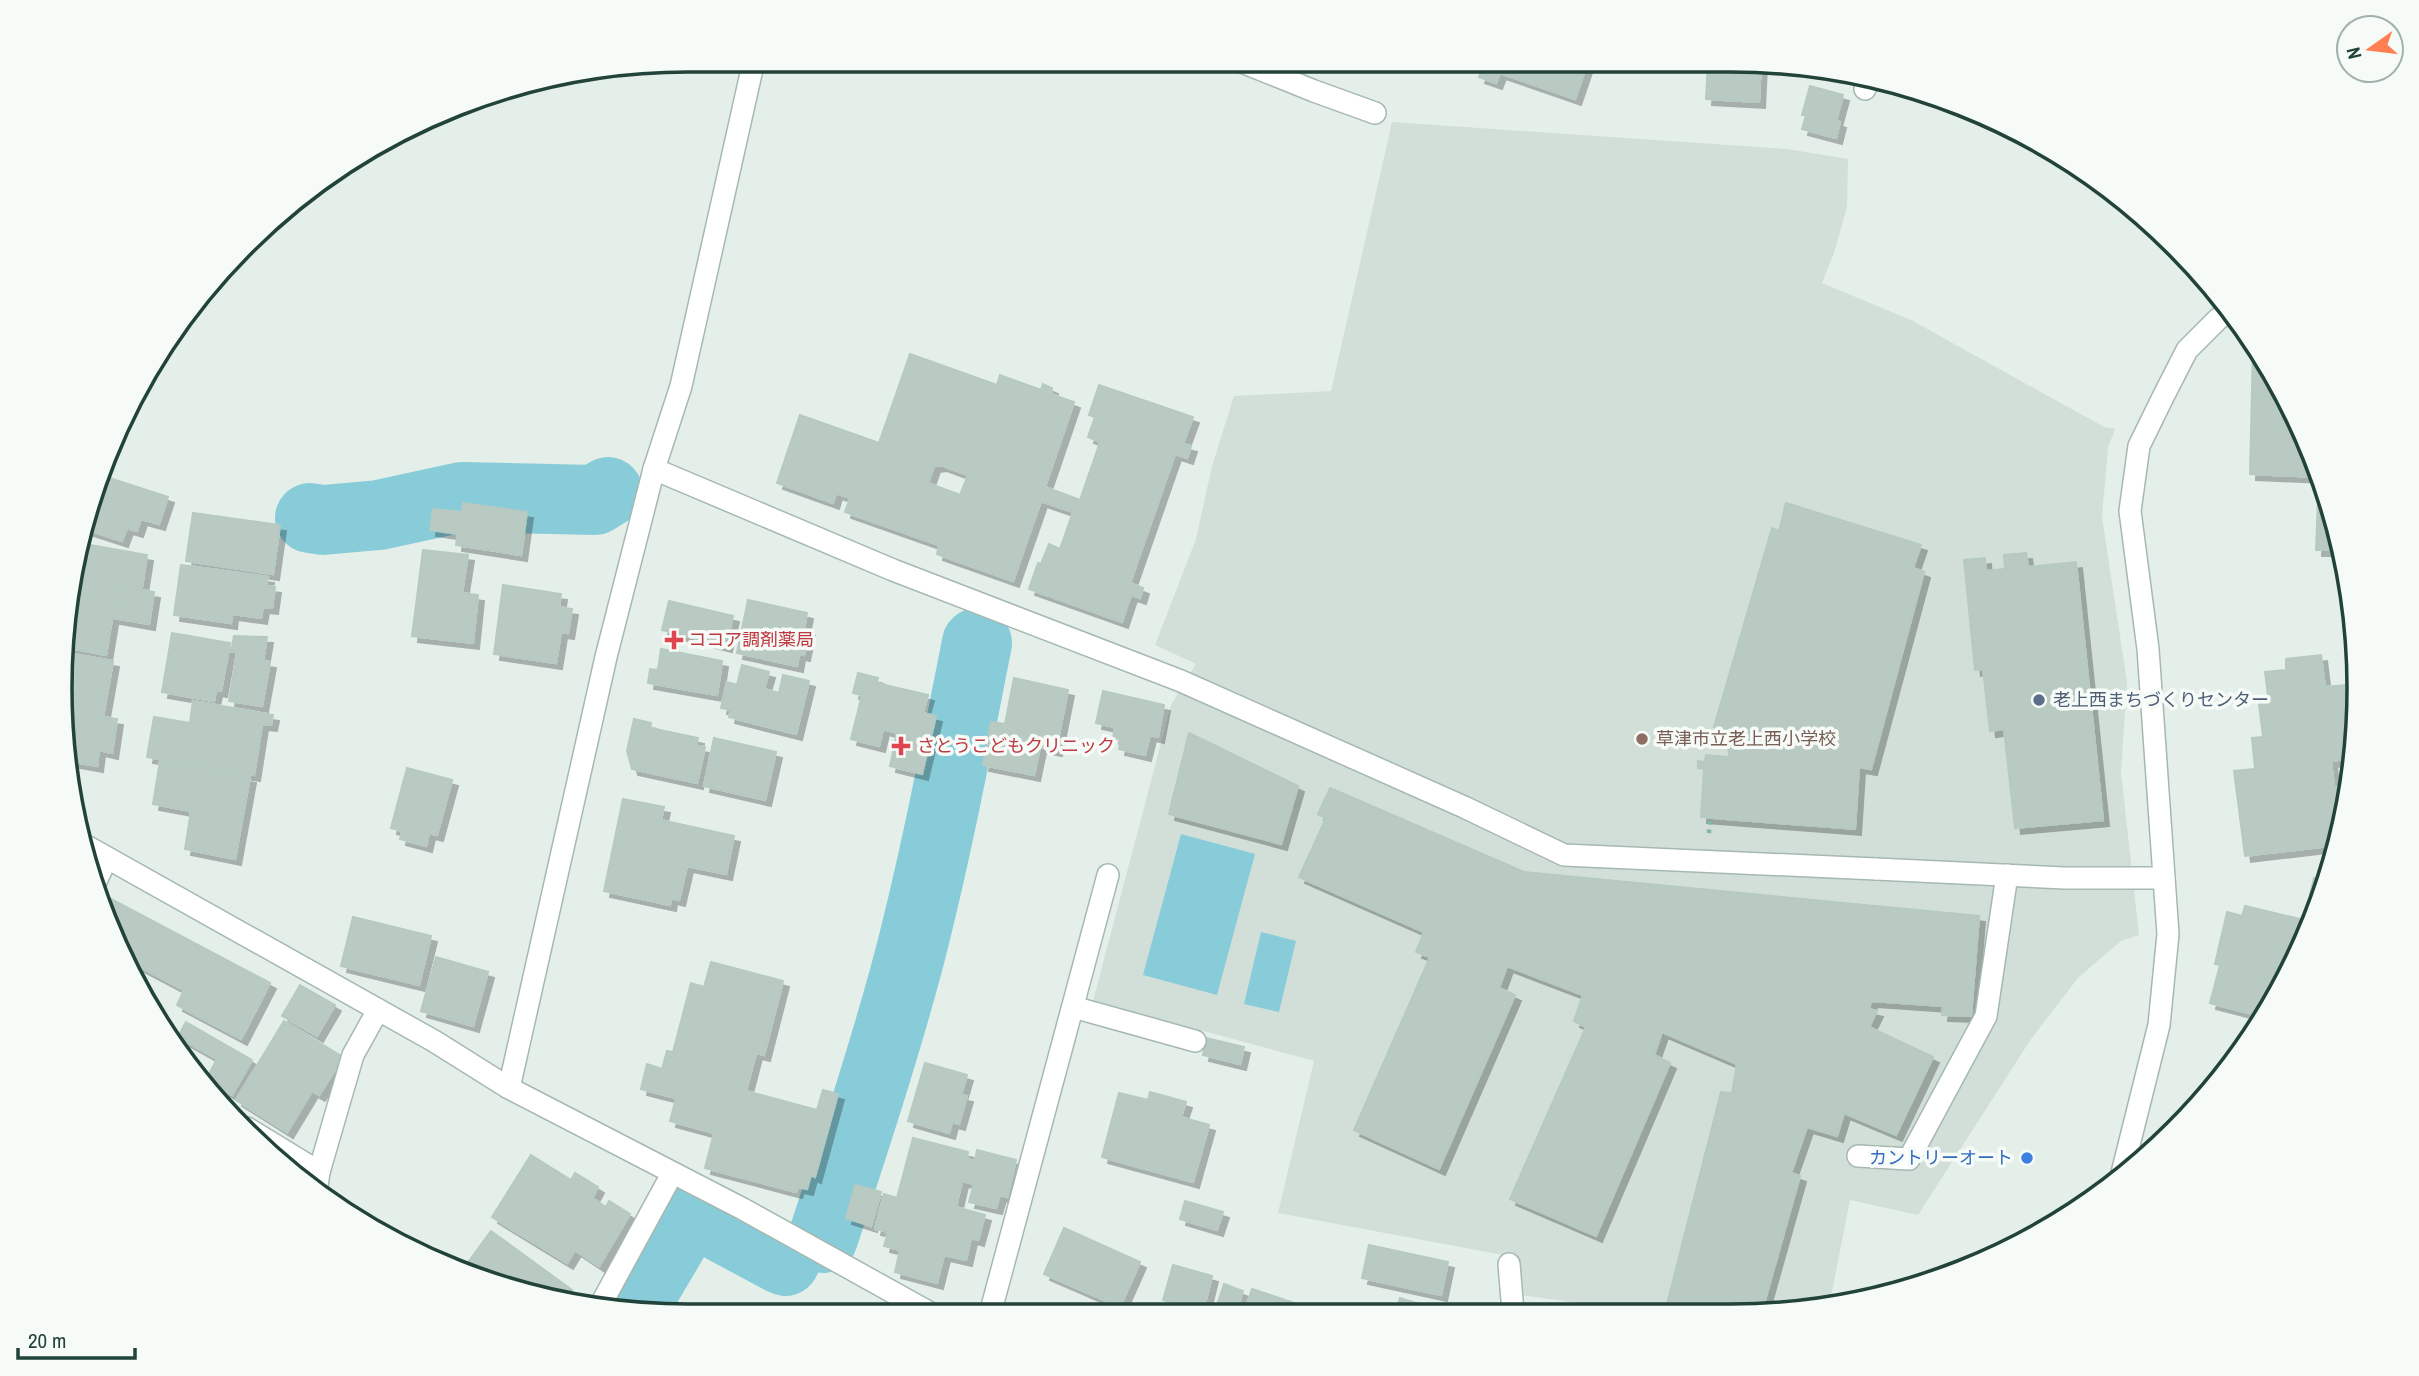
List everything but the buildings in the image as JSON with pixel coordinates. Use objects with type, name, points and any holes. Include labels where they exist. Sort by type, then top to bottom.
[{"type":"street","points":[[509,1088],[606,657],[654,469],[681,386],[751,72]]},
{"type":"street","points":[[1266,72],[1375,113]]},
{"type":"street","points":[[2125,1161],[2159,1025],[2168,934],[2148,649],[2130,511],[2139,446],[2187,350],[2222,316]]},
{"type":"street","points":[[654,469],[893,570],[1181,681],[1465,807],[1564,855],[2064,878],[2164,878]]},
{"type":"street","points":[[98,852],[378,1010],[509,1088],[743,1209],[914,1304]]},
{"type":"street","points":[[993,1304],[1108,875]]},
{"type":"street","points":[[1858,1156],[1909,1159],[1986,1016],[2007,875]]},
{"type":"street","points":[[1073,1007],[1195,1041]]},
{"type":"street","points":[[300,1166],[318,1179],[353,1055],[378,1010]]},
{"type":"street","points":[[604,1298],[672,1174]]},
{"type":"street","points":[[1509,1264],[1512,1304]]},
{"type":"shaded area","name":"草津市立老上西小学校","points":[[1392,122],[1787,149],[1848,159],[1847,207],[1822,283],[1913,321],[2104,427],[2115,429],[2108,448],[2102,517],[2127,682],[2121,772],[2139,935],[2121,941],[2078,978],[2031,1039],[1918,1215],[1850,1200],[1831,1295],[1771,1303],[1585,1304],[1520,1295],[1519,1258],[1278,1213],[1314,1061],[1093,1001],[1171,705],[1196,664],[1155,645],[1196,539],[1212,466],[1234,396],[1331,391]]},
{"type":"water","points":[[1181,834],[1255,854],[1217,995],[1143,975]]},
{"type":"water","points":[[1261,932],[1296,941],[1279,1012],[1244,1004]]},
{"type":"waterway","points":[[310,518],[323,520],[379,515],[462,497],[595,500],[608,492]]},
{"type":"waterway","points":[[823,1238],[879,1064],[909,959],[937,841],[977,643]]},
{"type":"waterway","points":[[637,1302],[686,1219],[697,1214],[785,1261]]},
{"type":"place","name":"ココア調剤薬局","points":[[674,640]]},
{"type":"place","name":"老上西まちづくりセンター","points":[[2039,700]]},
{"type":"place","name":"草津市立老上西小学校","points":[[1642,739]]},
{"type":"place","name":"さとうこどもクリニック","points":[[901,746]]},
{"type":"place","name":"カントリーオート","points":[[2027,1158]]}]
